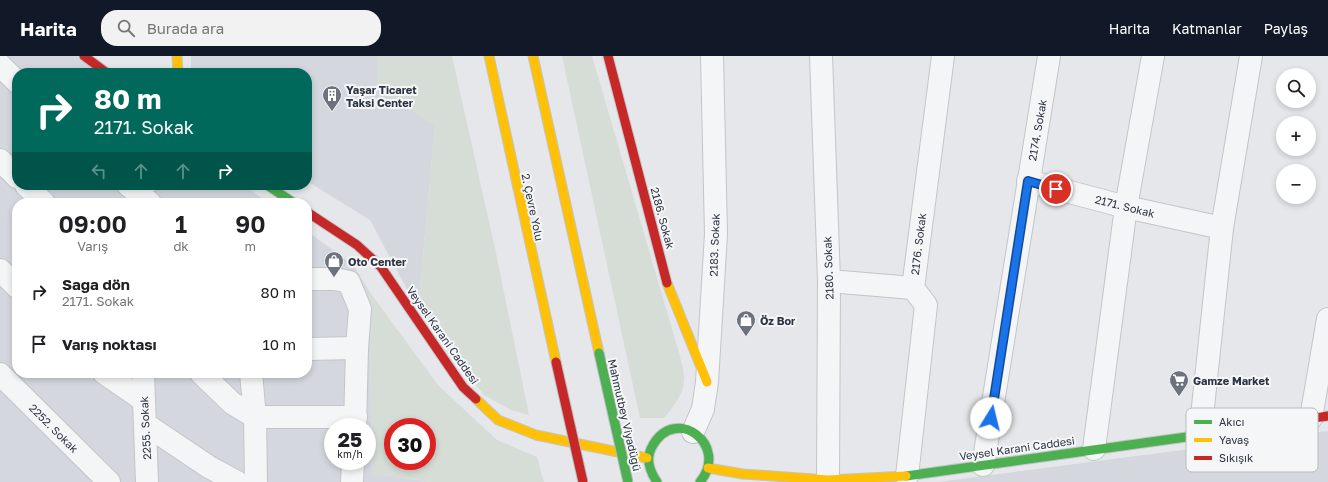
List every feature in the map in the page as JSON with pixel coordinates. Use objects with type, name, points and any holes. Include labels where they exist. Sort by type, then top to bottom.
[{"type":"main road","points":[[177,56],[178,68]]},
{"type":"main road","name":"2. Çevre Yolu","points":[[489,56],[583,482]]},
{"type":"main road","name":"Mahmutbey Viyadüğü","points":[[533,56],[628,482]]},
{"type":"main road","name":"2186. Sokak","points":[[608,56],[668,285],[707,382]]},
{"type":"main road","points":[[86,57],[100,68]]},
{"type":"main road","points":[[274,190],[286,198]]},
{"type":"main road","name":"Veysel Karani Caddesi","points":[[312,215],[357,245],[380,267],[463,387],[498,420],[536,435],[647,458]]},
{"type":"main road","points":[[657,482],[648,468],[647,458],[649,449],[655,440],[663,433],[673,429],[683,429],[693,432],[701,438],[707,447],[710,457],[708,468],[700,482]]},
{"type":"main road","name":"Veysel Karani Caddesi","points":[[708,468],[743,474],[828,480],[907,476],[1186,437]]},
{"type":"street","name":"2183. Sokak","points":[[693,432],[703,409],[707,382],[716,234],[712,56]]},
{"type":"street","name":"2180. Sokak","points":[[821,56],[829,281],[828,480]]},
{"type":"street","name":"2176. Sokak","points":[[907,476],[926,304],[913,288],[943,56]]},
{"type":"street","name":"2174. Sokak","points":[[983,465],[1049,56]]},
{"type":"street","points":[[1094,449],[1126,207],[1153,56]]},
{"type":"street","points":[[1203,408],[1222,228],[1251,56]]},
{"type":"street","points":[[0,65],[12,77]]},
{"type":"street","points":[[0,160],[12,171]]},
{"type":"street","name":"2171. Sokak","points":[[1028,181],[1126,207],[1222,228]]},
{"type":"street","points":[[31,190],[39,198]]},
{"type":"street","points":[[0,270],[12,282]]},
{"type":"street","points":[[312,279],[335,279],[349,282],[360,309],[357,348],[356,418]]},
{"type":"street","points":[[829,281],[913,288]]},
{"type":"street","points":[[1319,417],[1328,319]]},
{"type":"street","points":[[312,349],[357,348]]},
{"type":"street","name":"2252. Sokak","points":[[0,374],[109,482]]},
{"type":"street","points":[[111,378],[144,400]]},
{"type":"street","name":"2255. Sokak","points":[[143,378],[148,482]]},
{"type":"street","points":[[206,378],[232,403],[255,417],[324,420]]},
{"type":"street","points":[[251,378],[255,417],[256,482]]},
{"type":"street","points":[[145,424],[209,467],[237,482]]},
{"type":"street","points":[[352,482],[353,470]]},
{"type":"shaded area","name":"Oto Center","points":[[0,56],[78,56],[91,68],[12,68],[12,190],[251,190],[261,198],[12,198],[12,378],[312,378],[312,235],[354,266],[369,291],[371,418],[324,418],[324,470],[372,470],[372,474],[433,482],[0,482]]},
{"type":"shaded area","points":[[191,56],[377,56],[378,89],[435,125],[418,310],[370,220],[312,184],[312,68],[191,68]]},
{"type":"shaded area","points":[[377,56],[452,56],[496,253],[529,415],[511,410],[484,395],[418,310],[435,125],[377,89]]},
{"type":"shaded area","points":[[562,56],[592,56],[680,356],[684,376],[684,385],[677,400],[664,418],[640,418]]},
{"type":"shaded area","points":[[369,291],[438,385],[497,440],[537,457],[544,482],[433,482],[372,474],[372,470],[376,470],[376,418],[371,418]]},
{"type":"shaded area","points":[[1328,431],[1328,482],[938,482],[1186,450],[1186,472],[1318,472],[1318,432]]},
{"type":"traffic: fast","points":[[274,190],[286,198]]},
{"type":"traffic: fast","points":[[599,353],[628,482]]},
{"type":"traffic: fast","points":[[657,482],[650,468],[649,455],[653,445],[663,434],[674,429],[686,429],[696,435],[704,443],[709,455],[708,468],[700,482]]},
{"type":"traffic: fast","points":[[906,476],[1186,437]]},
{"type":"traffic: slow","points":[[177,56],[178,68]]},
{"type":"traffic: slow","points":[[489,56],[556,362]]},
{"type":"traffic: slow","points":[[533,56],[599,353]]},
{"type":"traffic: slow","points":[[667,283],[707,382]]},
{"type":"traffic: slow","points":[[476,399],[498,420],[536,435],[647,458]]},
{"type":"traffic: slow","points":[[708,468],[743,474],[828,480],[906,476]]},
{"type":"traffic: jam","points":[[84,56],[100,68]]},
{"type":"traffic: jam","points":[[608,56],[667,283]]},
{"type":"traffic: jam","points":[[312,215],[357,245],[381,267],[463,387],[476,399]]},
{"type":"traffic: jam","points":[[556,362],[583,482]]},
{"type":"traffic: jam","points":[[1318,418],[1328,416]]},
{"type":"place","name":"Yaşar Ticaret Taksi Center","points":[[332,112]]},
{"type":"place","name":"Oto Center","points":[[334,278]]},
{"type":"place","name":"Öz Bor","points":[[746,337]]},
{"type":"place","name":"Gamze Market","points":[[1179,397]]},
{"type":"route","points":[[991,418],[1028,181],[1056,189]]}]
